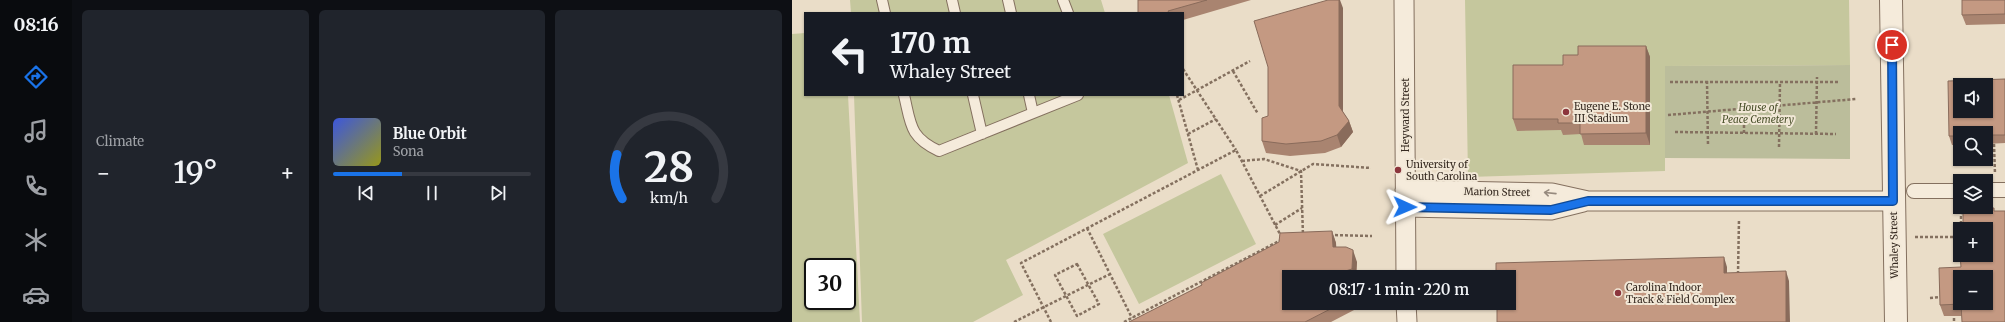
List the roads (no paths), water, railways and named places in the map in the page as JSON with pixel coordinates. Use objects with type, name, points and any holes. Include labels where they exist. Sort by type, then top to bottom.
[{"type":"street","name":"Heyward Street","points":[[1404,0],[1406,270]]},
{"type":"street","name":"Whaley Street","points":[[1891,0],[1896,322]]},
{"type":"street","points":[[1914,191],[1953,191]]},
{"type":"street","name":"Marion Street","points":[[1405,199],[1552,193],[1588,201],[1893,201]]},
{"type":"street","points":[[1406,310],[1407,322]]},
{"type":"lane","points":[[882,0],[885,12]]},
{"type":"lane","points":[[952,0],[955,12]]},
{"type":"lane","points":[[1008,0],[1011,12]]},
{"type":"lane","points":[[1063,0],[1068,12]]},
{"type":"lane","points":[[904,96],[912,130],[924,144],[939,151],[1076,96]]},
{"type":"lane","points":[[973,96],[982,134]]},
{"type":"lane","points":[[1029,96],[1033,113]]},
{"type":"place","name":"Eugene E. Stone III Stadium","points":[[1566,112]]},
{"type":"place","name":"University of South Carolina","points":[[1398,170]]},
{"type":"place","name":"Carolina Indoor Track & Field Complex","points":[[1618,293]]},
{"type":"park label","name":"House of Peace Cemetery","points":[[1758,112]]}]
